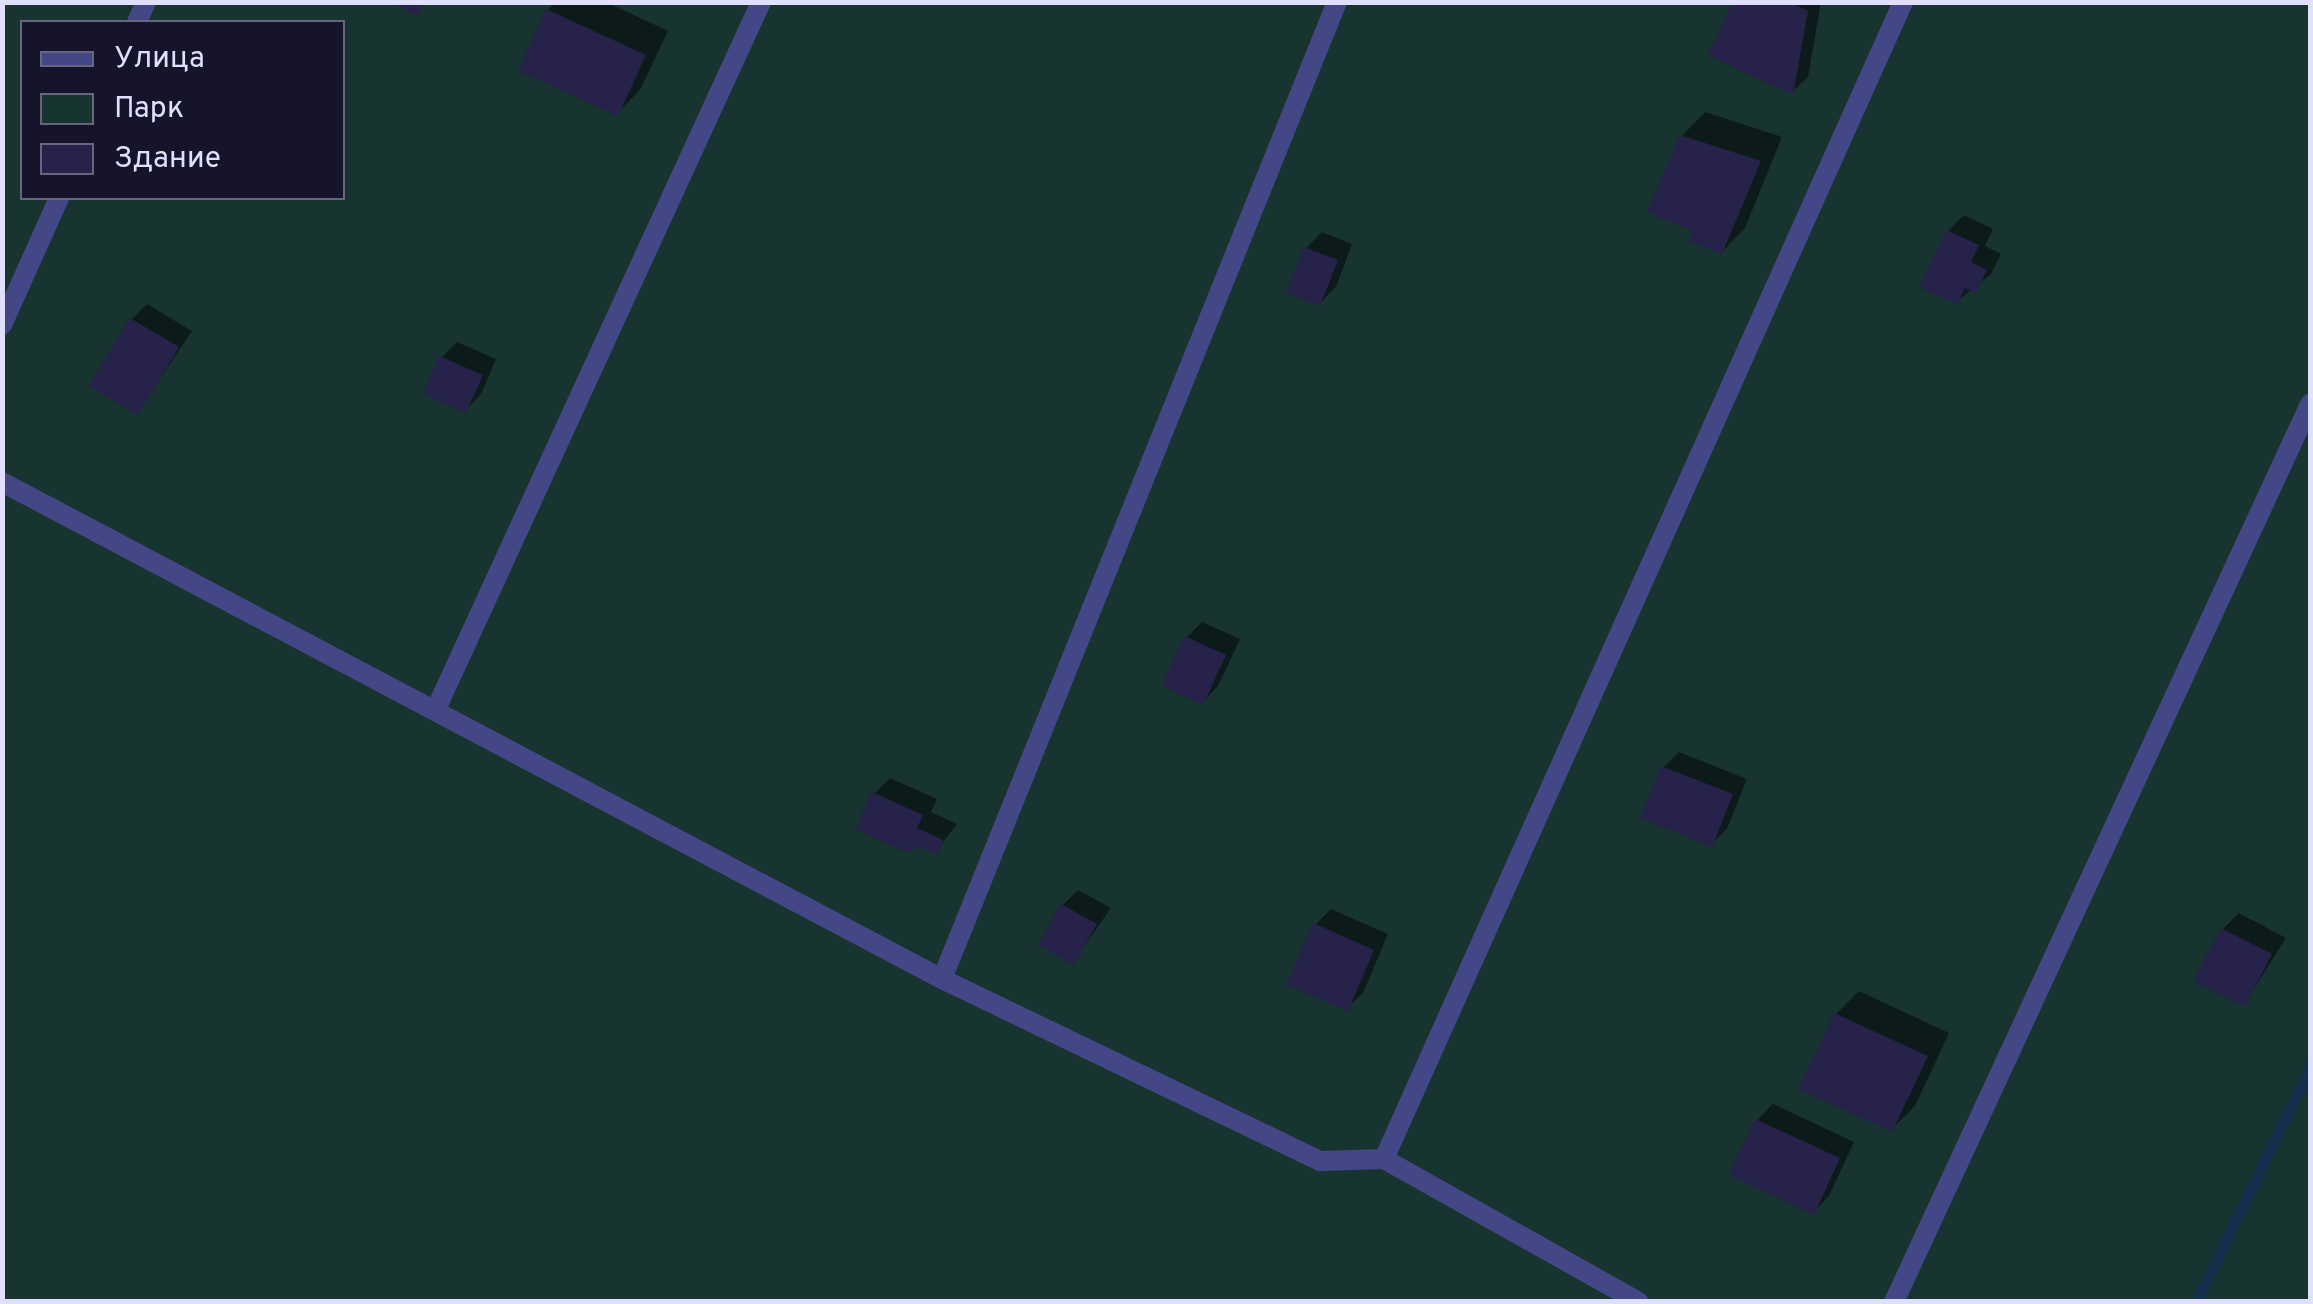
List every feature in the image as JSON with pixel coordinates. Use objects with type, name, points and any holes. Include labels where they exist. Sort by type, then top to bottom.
[{"type":"street","points":[[436,709],[761,2]]},
{"type":"street","points":[[942,980],[1336,2]]},
{"type":"street","points":[[1384,1159],[1903,2]]},
{"type":"street","points":[[2,326],[58,200]]},
{"type":"street","points":[[1894,1302],[2310,404]]},
{"type":"street","points":[[2,482],[942,980],[1320,1162],[1384,1159],[1638,1302]]},
{"type":"green space","points":[[3,3],[2310,3],[2310,1301],[3,1302]]},
{"type":"building","points":[[391,2],[424,2],[417,16]]},
{"type":"building","points":[[1733,2],[1789,2],[1808,11],[1793,95],[1708,55]]},
{"type":"building","points":[[546,9],[646,55],[618,116],[518,71]]},
{"type":"building","points":[[1680,135],[1761,161],[1722,254],[1688,241],[1693,231],[1647,212]]},
{"type":"building","points":[[1946,230],[1979,245],[1971,262],[1987,270],[1976,293],[1965,288],[1957,305],[1919,287]]},
{"type":"building","points":[[1304,247],[1338,260],[1320,306],[1286,293]]},
{"type":"building","points":[[130,318],[179,347],[138,415],[88,386]]},
{"type":"building","points":[[439,356],[483,375],[466,413],[423,394]]},
{"type":"building","points":[[1184,636],[1226,655],[1203,705],[1162,686]]},
{"type":"building","points":[[1661,766],[1733,794],[1712,847],[1640,818]]},
{"type":"building","points":[[872,792],[923,815],[917,828],[943,840],[937,854],[920,847],[906,852],[855,829]]},
{"type":"building","points":[[1061,904],[1097,924],[1073,965],[1038,945]]},
{"type":"building","points":[[1313,923],[1374,950],[1348,1011],[1286,985]]},
{"type":"building","points":[[2221,928],[2272,954],[2244,1007],[2193,981]]},
{"type":"building","points":[[1834,1013],[1928,1056],[1892,1132],[1798,1089]]},
{"type":"building","points":[[1755,1119],[1840,1158],[1814,1215],[1729,1175]]},
{"type":"waterway","points":[[2196,1302],[2310,1066]]}]
